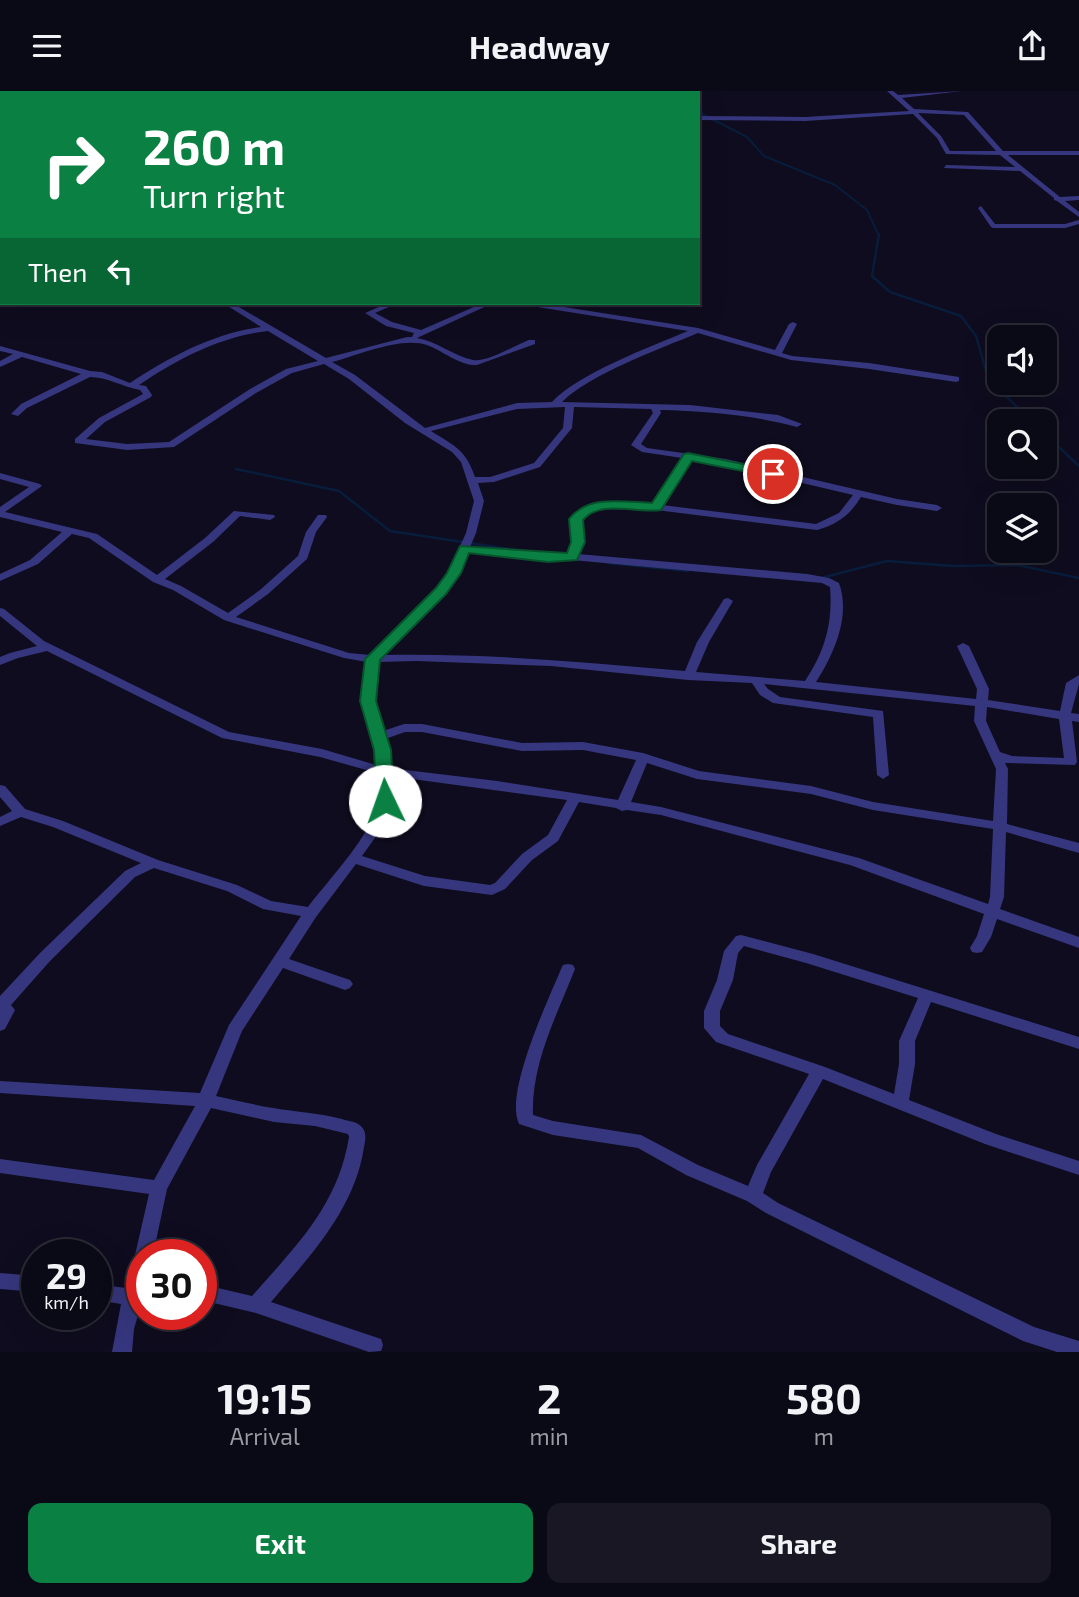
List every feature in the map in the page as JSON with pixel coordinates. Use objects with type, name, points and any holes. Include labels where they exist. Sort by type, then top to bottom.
[{"type":"street","points":[[366,91],[386,91]]},
{"type":"street","points":[[890,91],[939,137],[948,153],[1079,153]]},
{"type":"street","points":[[896,97],[959,91]]},
{"type":"street","points":[[700,118],[805,119],[914,111],[966,113],[1002,152],[1056,199],[1079,215]]},
{"type":"street","points":[[946,167],[1022,169]]},
{"type":"street","points":[[1056,199],[1079,198]]},
{"type":"street","points":[[981,208],[993,226],[1053,226],[1079,222]]},
{"type":"street","points":[[148,1239],[159,1188],[206,1100],[235,1030],[311,913],[354,858],[381,815],[385,801],[384,771],[379,737],[368,701],[373,659],[441,591],[454,573],[477,517],[479,501],[465,461],[426,430],[408,421],[394,407],[324,360],[230,305]]},
{"type":"street","points":[[389,305],[369,313],[388,324],[422,333]]},
{"type":"street","points":[[0,348],[90,374],[99,374],[131,386],[143,387],[148,395],[102,420],[79,442],[151,448],[171,445],[275,378],[324,360],[411,338],[485,305]]},
{"type":"street","points":[[538,305],[698,330],[792,358],[956,379]]},
{"type":"street","points":[[777,354],[793,324]]},
{"type":"street","points":[[131,386],[202,346],[252,330],[269,328]]},
{"type":"street","points":[[556,403],[560,396],[592,378],[698,330]]},
{"type":"street","points":[[411,338],[481,365],[501,353],[532,342]]},
{"type":"street","points":[[0,363],[21,354]]},
{"type":"street","points":[[15,414],[27,404],[90,374]]},
{"type":"street","points":[[426,430],[517,406],[556,403],[778,418],[797,424]]},
{"type":"street","points":[[474,481],[491,480],[537,465],[567,428],[570,404]]},
{"type":"street","points":[[655,408],[657,413],[636,445],[645,450],[688,456],[937,509]]},
{"type":"street","points":[[656,507],[688,456]]},
{"type":"street","points":[[0,476],[37,486],[0,512]]},
{"type":"street","points":[[572,557],[578,542],[576,519],[583,511],[600,505],[656,507],[817,527],[838,521],[859,492]]},
{"type":"street","points":[[0,512],[93,535],[157,580],[177,588],[228,618],[348,656],[373,659],[551,663],[809,684],[982,703],[1079,718]]},
{"type":"street","points":[[157,580],[209,540],[238,513],[270,517]]},
{"type":"street","points":[[228,618],[264,592],[303,557],[311,532],[322,517]]},
{"type":"street","points":[[0,578],[34,562],[70,530]]},
{"type":"street","points":[[464,549],[825,580],[835,585],[836,631],[827,658],[809,684]]},
{"type":"street","points":[[688,675],[728,601]]},
{"type":"street","points":[[3,618],[48,647],[226,735],[322,753],[384,771],[661,811],[831,855],[1079,943]]},
{"type":"street","points":[[963,646],[983,689],[980,721],[1002,769],[998,897],[984,937],[977,948]]},
{"type":"street","points":[[0,662],[14,655],[48,647]]},
{"type":"street","points":[[997,755],[1010,761],[1075,762],[1065,714],[1072,683],[1079,679]]},
{"type":"street","points":[[756,681],[764,692],[777,699],[878,714],[883,775]]},
{"type":"street","points":[[379,737],[404,728],[422,728],[522,747],[583,746],[643,757],[697,775],[811,790],[873,806],[999,826],[1079,848]]},
{"type":"street","points":[[622,807],[643,757]]},
{"type":"street","points":[[0,789],[20,812],[58,824],[153,863],[232,888],[268,905],[311,913]]},
{"type":"street","points":[[354,858],[424,881],[492,890],[500,886],[527,857],[553,838],[575,798]]},
{"type":"street","points":[[0,822],[20,812]]},
{"type":"street","points":[[0,1025],[7,1010],[1,1003],[130,874],[153,863]]},
{"type":"street","points":[[1079,1043],[759,943],[741,940],[731,951],[725,980],[712,1011],[712,1028],[722,1038],[819,1071],[991,1139],[1079,1168]]},
{"type":"street","points":[[279,961],[345,983]]},
{"type":"street","points":[[568,968],[545,1027],[523,1101],[525,1119],[553,1128],[641,1142],[692,1170],[753,1196],[772,1208],[1030,1335],[1079,1350]]},
{"type":"street","points":[[900,1103],[907,1064],[907,1041],[927,995]]},
{"type":"street","points":[[753,1196],[763,1170],[819,1071]]},
{"type":"street","points":[[0,1087],[206,1100],[274,1115],[315,1119],[353,1129],[358,1135],[357,1148],[338,1198],[322,1230],[256,1305]]},
{"type":"street","points":[[0,1166],[159,1188]]},
{"type":"street","points":[[0,1281],[21,1283]]},
{"type":"street","points":[[217,1296],[256,1305],[374,1345]]},
{"type":"street","points":[[122,1352],[126,1316]]},
{"type":"waterway","points":[[700,102],[702,113]]},
{"type":"waterway","points":[[700,113],[747,137],[764,156],[835,185],[867,210],[879,235]]},
{"type":"waterway","points":[[879,235],[872,276],[890,292],[961,316],[976,336],[988,378],[1019,409]]},
{"type":"waterway","points":[[1057,445],[1079,466]]},
{"type":"waterway","points":[[236,469],[339,491],[390,531],[549,555]]},
{"type":"waterway","points":[[821,578],[887,561],[953,566],[1017,565],[1079,578]]},
{"type":"waterway","points":[[608,563],[688,571]]},
{"type":"route","points":[[385,801],[382,750],[368,701],[373,659],[441,591],[454,573],[464,549],[548,558],[572,557],[578,542],[576,519],[583,511],[600,505],[656,507],[688,456],[773,474]]}]
